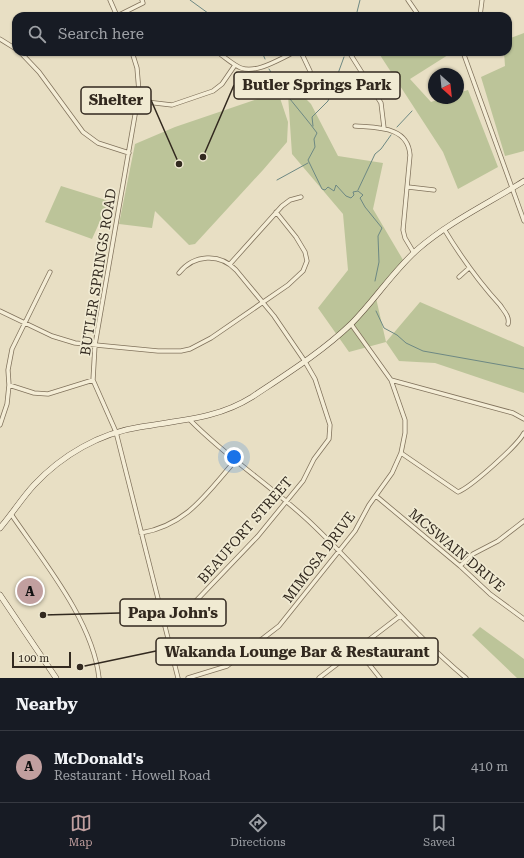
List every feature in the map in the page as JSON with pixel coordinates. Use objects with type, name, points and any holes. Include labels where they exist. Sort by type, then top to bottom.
[{"type":"main road","points":[[0,528],[34,485],[57,464],[84,446],[116,432],[207,417],[236,406],[304,360],[351,324],[414,253],[444,229],[524,181]]},
{"type":"main road","points":[[0,595],[56,678]]},
{"type":"street","points":[[110,0],[115,12]]},
{"type":"street","points":[[125,12],[143,3],[142,0]]},
{"type":"street","points":[[408,0],[416,12]]},
{"type":"street","points":[[480,12],[482,0]]},
{"type":"street","points":[[0,39],[12,47]]},
{"type":"street","points":[[24,56],[39,72],[83,132],[98,143],[128,153]]},
{"type":"street","name":"BUTLER SPRINGS ROAD","points":[[133,56],[138,77],[138,101],[95,345],[93,380],[116,432],[178,678]]},
{"type":"street","points":[[223,56],[246,69],[256,68],[285,56]]},
{"type":"street","points":[[304,56],[310,71]]},
{"type":"street","points":[[352,56],[381,103],[384,128]]},
{"type":"street","points":[[464,56],[524,222]]},
{"type":"street","points":[[138,101],[172,105],[213,90],[222,84],[235,64]]},
{"type":"street","points":[[355,126],[384,128],[399,134],[408,145],[410,155],[408,187],[402,230],[414,253]]},
{"type":"street","points":[[408,187],[434,190]]},
{"type":"street","points":[[179,273],[188,263],[196,259],[207,258],[230,264],[276,212],[290,200],[301,197]]},
{"type":"street","points":[[0,311],[65,341],[166,352],[186,350],[211,338],[263,302],[298,276],[306,265],[306,256],[300,244],[276,212]]},
{"type":"street","points":[[444,229],[469,268],[504,311],[508,319],[508,324]]},
{"type":"street","name":"BEAUFORT STREET","points":[[162,613],[182,609],[197,600],[286,502],[303,481],[314,459],[329,439],[331,432],[316,379],[263,302],[230,264]]},
{"type":"street","points":[[459,276],[469,268]]},
{"type":"street","points":[[0,425],[5,412],[9,385],[8,370],[11,355],[50,272]]},
{"type":"street","name":"MIMOSA DRIVE","points":[[188,678],[227,666],[279,626],[354,531],[392,473],[401,453],[405,433],[405,420],[391,380],[351,324]]},
{"type":"street","points":[[9,385],[34,393],[48,394],[93,380]]},
{"type":"street","points":[[391,380],[513,413],[524,419]]},
{"type":"street","points":[[190,420],[208,439],[314,525],[433,650],[466,678]]},
{"type":"street","points":[[401,453],[458,492],[472,484],[512,448],[524,433]]},
{"type":"street","points":[[141,533],[157,530],[180,519],[193,508],[235,461]]},
{"type":"street","name":"MCSWAIN DRIVE","points":[[376,496],[460,566],[490,594],[524,619]]},
{"type":"street","points":[[11,514],[67,597],[86,632],[96,658],[99,678]]},
{"type":"street","points":[[460,566],[473,554],[498,541],[524,521]]},
{"type":"street","points":[[519,616],[524,614]]},
{"type":"street","points":[[319,678],[400,616]]},
{"type":"street","points":[[357,649],[380,678]]},
{"type":"green space","points":[[524,33],[524,151],[505,156],[481,77],[505,66],[504,56],[512,56],[512,38]]},
{"type":"green space","points":[[381,56],[446,56],[410,79],[428,99],[428,104],[464,104],[464,91],[468,90],[498,167],[458,189],[443,152]]},
{"type":"green space","points":[[287,80],[311,104],[338,156],[383,163],[373,209],[406,265],[376,298],[386,342],[349,352],[318,308],[348,270],[343,214],[292,154]]},
{"type":"green space","points":[[278,92],[288,122],[287,142],[195,244],[189,245],[155,211],[152,228],[119,224],[135,144],[175,127]]},
{"type":"green space","points":[[61,186],[109,201],[92,239],[45,222]]},
{"type":"green space","points":[[420,302],[524,347],[524,393],[435,363],[399,361],[386,342]]},
{"type":"green space","points":[[480,627],[524,659],[524,678],[517,678],[472,635]]},
{"type":"waterway","points":[[190,0],[206,12]]},
{"type":"waterway","points":[[357,12],[360,0]]},
{"type":"waterway","points":[[313,126],[312,117],[328,101],[344,57]]},
{"type":"waterway","points":[[269,69],[286,94],[317,133],[314,139],[315,147],[308,160],[322,189],[325,190],[328,187],[334,191],[336,185],[346,196],[351,198],[354,195],[353,192],[358,191],[363,195],[360,198],[365,207],[382,228],[378,236],[379,262],[375,281]]},
{"type":"waterway","points":[[397,127],[412,111]]},
{"type":"waterway","points":[[358,190],[375,154],[381,149],[391,135]]},
{"type":"waterway","points":[[277,180],[308,163]]},
{"type":"waterway","points":[[376,311],[384,328],[397,335],[406,343],[423,351],[524,369]]},
{"type":"place","name":"Butler Springs Park","points":[[203,157]]},
{"type":"place","name":"Shelter","points":[[179,164]]},
{"type":"place","name":"McDonald's","points":[[30,591]]},
{"type":"place","name":"Papa John's","points":[[43,615]]},
{"type":"place","name":"Wakanda Lounge Bar & Restaurant","points":[[80,667]]}]
